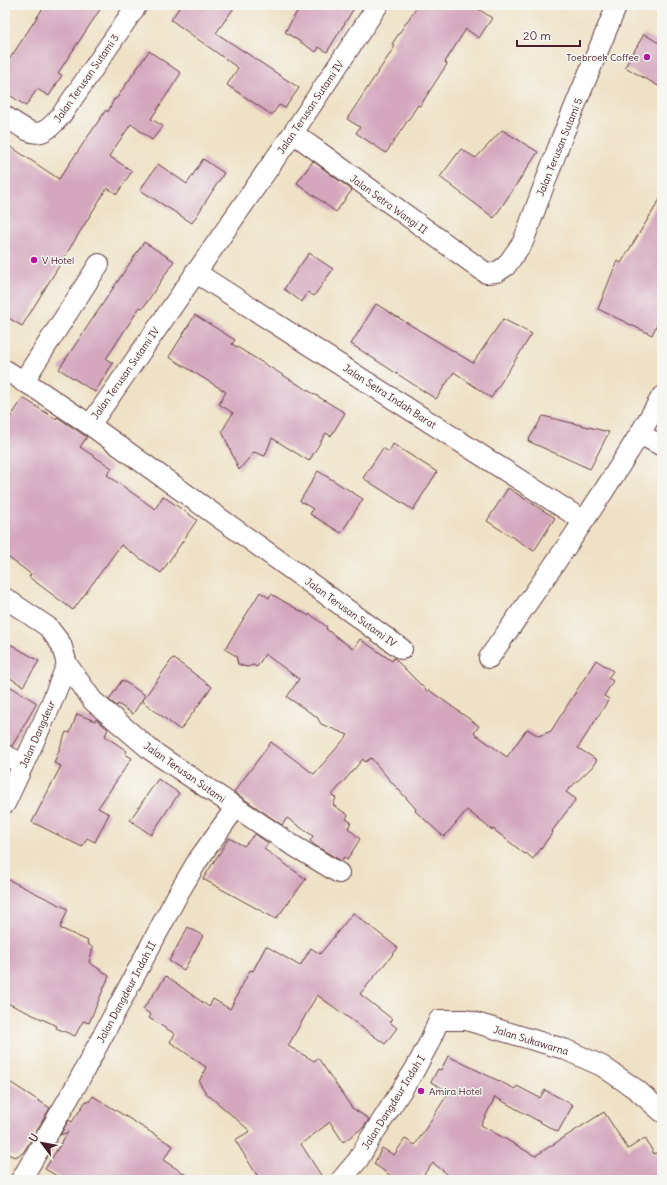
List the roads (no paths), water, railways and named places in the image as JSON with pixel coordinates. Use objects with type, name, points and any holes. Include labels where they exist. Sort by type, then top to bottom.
[{"type":"street","name":"Jalan Terusan Sutami 3","points":[[5,116],[33,133],[41,133],[53,125],[137,5]]},
{"type":"street","name":"Jalan Terusan Sutami IV","points":[[378,5],[293,133],[90,425],[402,649]]},
{"type":"street","name":"Jalan Terusan Sutami 5","points":[[486,273],[497,272],[506,266],[522,242],[562,137],[617,5]]},
{"type":"street","name":"Jalan Setra Wangi II","points":[[293,133],[486,273]]},
{"type":"street","points":[[23,382],[99,264]]},
{"type":"street","name":"Jalan Setra Indah Barat","points":[[195,272],[584,521]]},
{"type":"street","points":[[5,370],[90,425]]},
{"type":"street","points":[[489,658],[605,491],[662,396]]},
{"type":"street","points":[[640,434],[662,446]]},
{"type":"street","name":"Jalan Terusan Sutami","points":[[5,598],[48,627],[61,644],[67,664],[93,701],[152,751],[289,843],[339,873]]},
{"type":"street","name":"Jalan Dangdeur","points":[[5,804],[49,708],[67,664]]},
{"type":"street","points":[[5,755],[23,764]]},
{"type":"street","name":"Jalan Dangdeur Indah II","points":[[20,1180],[77,1084],[188,877],[198,860],[236,808]]},
{"type":"street","name":"Jalan Sukawarna","points":[[439,1020],[466,1020],[564,1049],[602,1066],[637,1090],[662,1112]]},
{"type":"street","name":"Jalan Dangdeur Indah I","points":[[341,1180],[358,1160],[414,1071],[439,1020]]},
{"type":"street","points":[[5,1175],[12,1180]]},
{"type":"place","name":"Toebroek Coffee","points":[[647,57]]},
{"type":"place","name":"V Hotel","points":[[34,260]]},
{"type":"place","name":"Amira Hotel","points":[[421,1091]]}]
